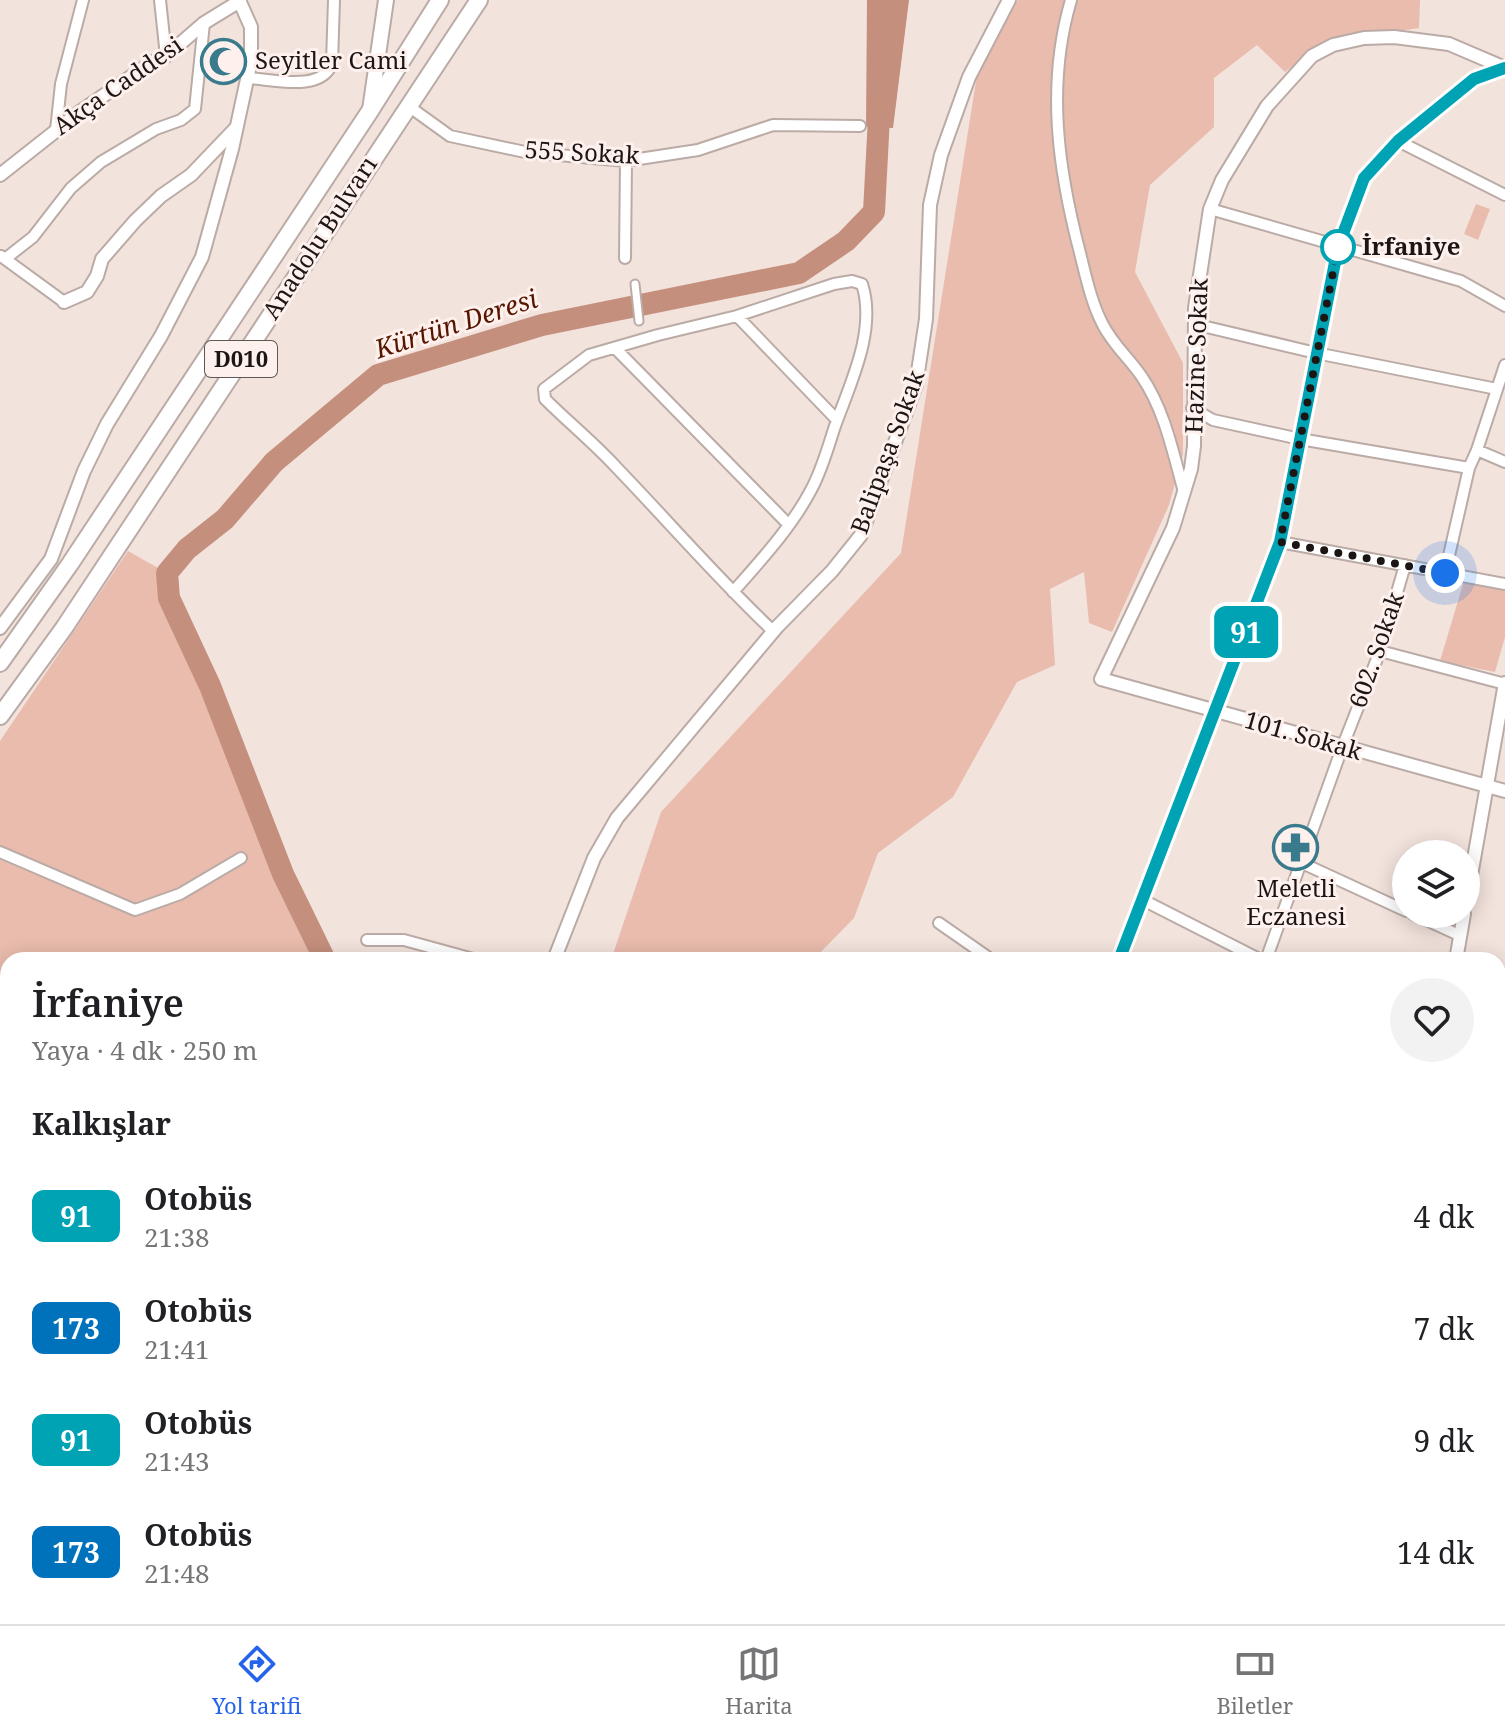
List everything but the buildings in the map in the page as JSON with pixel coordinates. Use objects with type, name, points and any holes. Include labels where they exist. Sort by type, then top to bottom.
[{"type":"highway","name":"Anadolu Bulvarı","points":[[0,663],[70,564],[440,0]]},
{"type":"highway","name":"Anadolu Bulvarı","points":[[0,716],[64,628],[479,0]]},
{"type":"main road","points":[[370,111],[386,0]]},
{"type":"street","points":[[56,130],[61,84],[83,0]]},
{"type":"street","points":[[160,0],[166,56]]},
{"type":"street","points":[[248,78],[310,81],[329,72],[334,0]]},
{"type":"street","name":"Balipaşa Sokak","points":[[557,952],[594,858],[617,818],[773,631],[851,550],[861,535],[916,385],[926,319],[930,205],[941,155],[969,77],[1009,0]]},
{"type":"street","points":[[1071,0],[1059,54],[1055,93],[1057,133],[1068,207],[1090,291],[1103,325],[1142,376],[1158,405],[1184,492]]},
{"type":"street","points":[[0,628],[51,559],[84,471],[107,424],[161,336],[202,257],[251,61],[251,27],[239,1]]},
{"type":"street","name":"Akça Caddesi","points":[[0,175],[56,130],[151,63],[166,56],[204,23],[239,1]]},
{"type":"street","points":[[204,23],[195,109],[181,120],[156,129],[101,162],[71,188],[33,237],[2,258],[64,302],[87,292],[97,276],[102,259],[135,221],[161,196],[191,175],[237,126]]},
{"type":"street","name":"Hazine Sokak","points":[[1101,679],[1173,528],[1191,469],[1194,446],[1194,324],[1210,209],[1222,180],[1267,106],[1312,56],[1333,45],[1364,38],[1394,37],[1449,44],[1505,68]]},
{"type":"street","points":[[1122,952],[1280,542],[1338,247],[1364,178],[1398,141],[1474,79],[1505,68]]},
{"type":"street","name":"555 Sokak","points":[[407,105],[450,136],[525,152],[626,161],[698,150],[773,125],[860,126]]},
{"type":"street","points":[[1398,141],[1505,195]]},
{"type":"street","points":[[625,258],[626,161]]},
{"type":"street","points":[[1210,209],[1461,281],[1505,306]]},
{"type":"street","points":[[733,592],[789,525],[812,488],[858,362],[866,322],[862,284],[852,281],[834,284],[737,316],[589,355],[544,389],[545,399],[614,464],[733,592],[773,631]]},
{"type":"street","points":[[635,284],[639,321]]},
{"type":"street","points":[[737,316],[837,420]]},
{"type":"street","points":[[1194,324],[1316,353],[1497,389]]},
{"type":"street","points":[[615,348],[789,525]]},
{"type":"street","points":[[1445,573],[1469,468],[1505,365]]},
{"type":"street","points":[[1192,408],[1213,420],[1300,439],[1469,468]]},
{"type":"street","points":[[1477,450],[1505,462]]},
{"type":"street","points":[[1280,542],[1505,584]]},
{"type":"street","name":"602. Sokak","points":[[1267,952],[1380,651],[1405,565]]},
{"type":"street","points":[[1380,651],[1505,684],[1477,840]]},
{"type":"street","name":"101. Sokak","points":[[1101,679],[1505,791]]},
{"type":"street","points":[[0,852],[135,910],[180,894],[241,858]]},
{"type":"street","points":[[1302,863],[1392,905]]},
{"type":"street","points":[[1141,899],[1248,952]]},
{"type":"street","points":[[939,923],[981,952]]},
{"type":"street","points":[[1444,928],[1461,936]]},
{"type":"street","points":[[1458,952],[1462,928]]},
{"type":"street","points":[[367,940],[404,940],[448,952]]},
{"type":"shaded area","points":[[867,0],[909,0],[893,128],[866,127]]},
{"type":"shaded area","points":[[1018,0],[1420,0],[1419,28],[1322,43],[1285,72],[1257,45],[1214,78],[1214,127],[1150,185],[1135,272],[1183,363],[1183,454],[1169,505],[1112,632],[1089,623],[1084,572],[1050,589],[1055,665],[1017,682],[953,797],[878,853],[854,918],[821,952],[614,952],[661,812],[901,553],[977,75]]},
{"type":"shaded area","points":[[1476,204],[1490,209],[1478,240],[1464,234]]},
{"type":"shaded area","points":[[128,551],[167,573],[169,598],[313,952],[0,952],[0,741]]},
{"type":"shaded area","points":[[1464,581],[1505,588],[1505,637],[1495,672],[1440,661]]},
{"type":"waterway","name":"Kürtün Deresi","points":[[321,952],[283,874],[210,686],[169,598],[167,573],[187,549],[225,519],[274,462],[378,375],[542,325],[799,273],[846,241],[874,212],[880,98]]},
{"type":"bus line","name":"91","points":[[1122,952],[1280,542],[1338,247],[1364,178],[1398,141],[1474,79],[1505,68]]},
{"type":"place","name":"Seyitler Cami","points":[[224,61]]},
{"type":"place","name":"İrfaniye","points":[[1338,247]]},
{"type":"place","name":"Meletli Eczanesi","points":[[1296,847]]},
{"type":"route","points":[[1338,247],[1280,542],[1445,573]]}]
